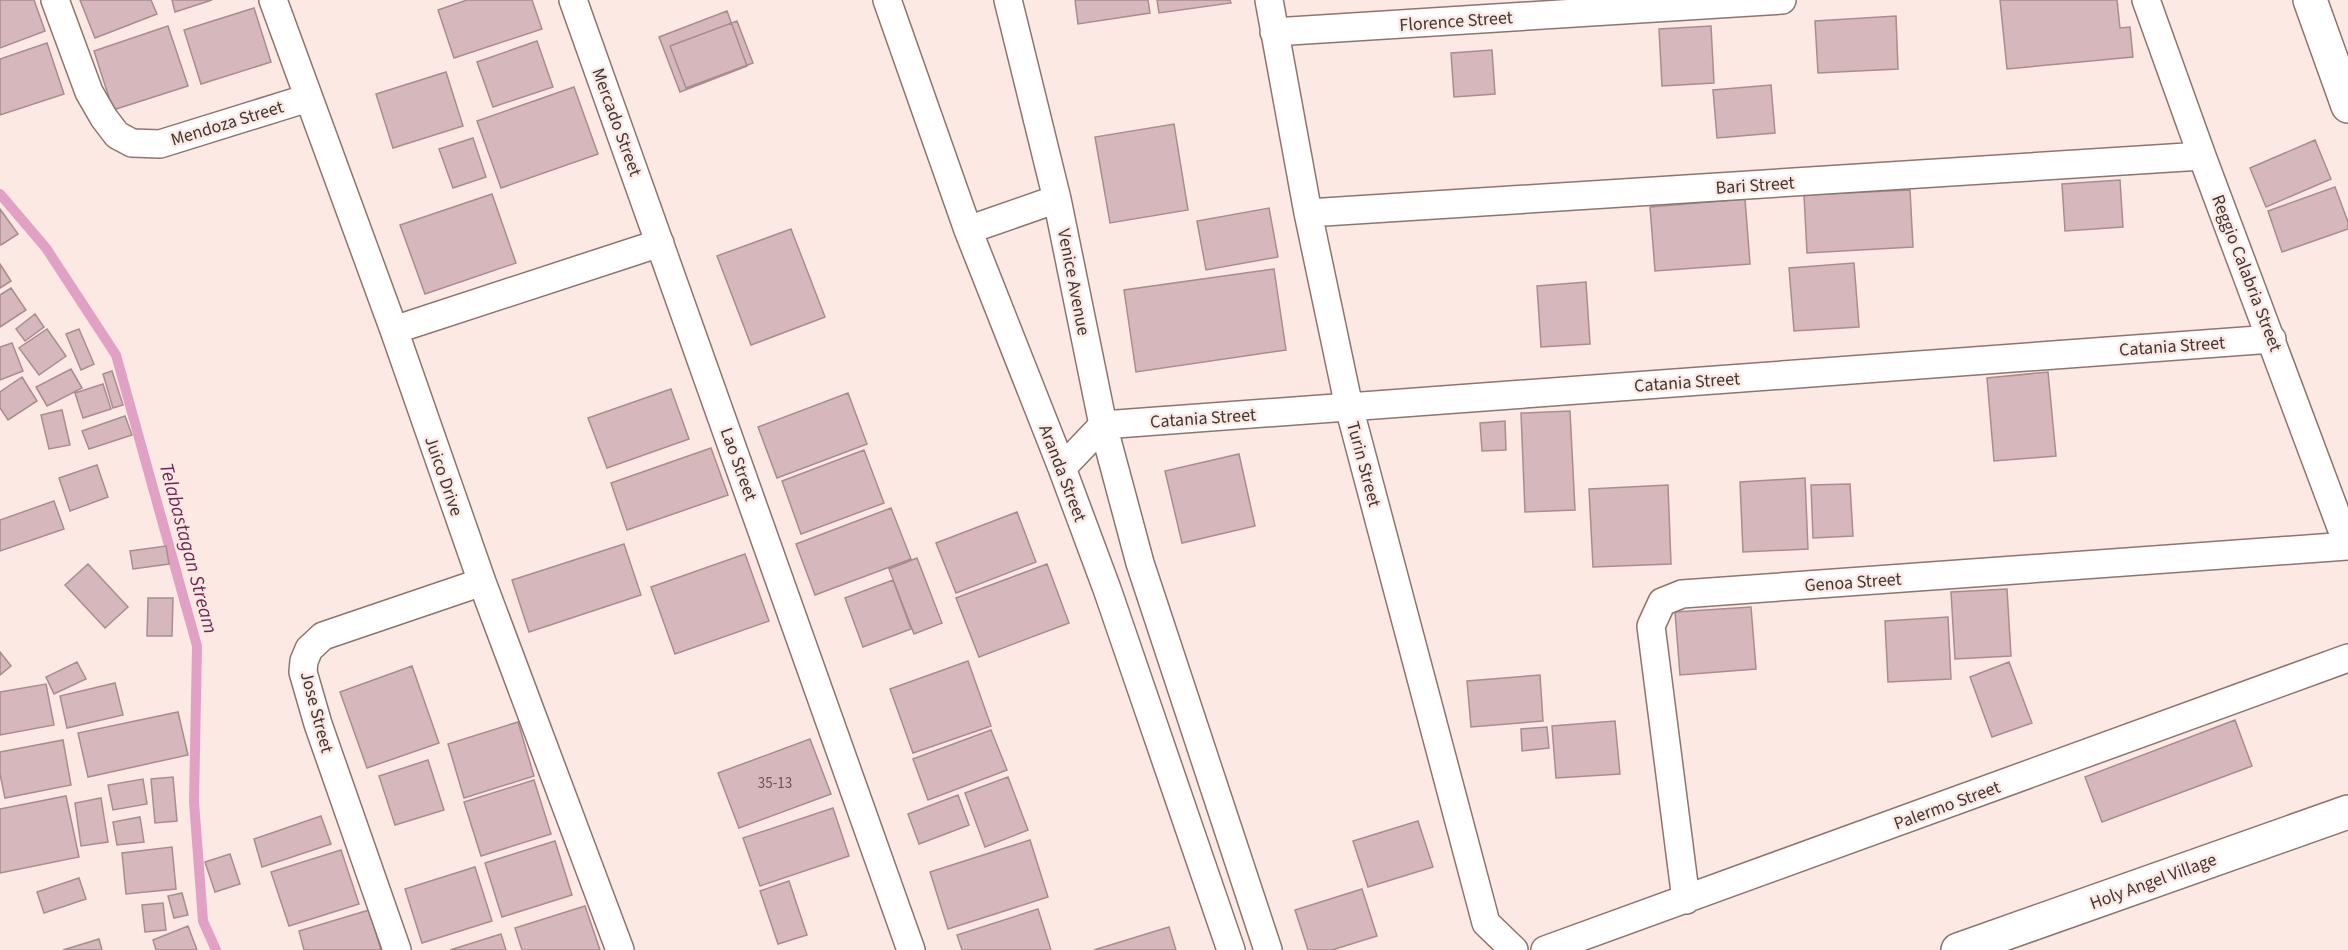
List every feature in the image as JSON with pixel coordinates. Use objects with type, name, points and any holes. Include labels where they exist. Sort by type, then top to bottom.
[{"type":"street","name":"Mendoza Street","points":[[56,0],[89,92],[117,135],[132,143],[160,144],[308,98]]},
{"type":"street","name":"Juico Drive","points":[[273,0],[394,330],[482,582],[620,950]]},
{"type":"street","name":"Mercado Street","points":[[573,0],[660,243]]},
{"type":"street","name":"Aranda Street","points":[[887,0],[968,230],[1107,589],[1231,950]]},
{"type":"street","name":"Venice Avenue","points":[[1008,0],[1058,199],[1103,425],[1140,563],[1268,950]]},
{"type":"street","name":"Turin Street","points":[[1269,0],[1308,213],[1349,407],[1486,923],[1514,950]]},
{"type":"street","name":"Florence Street","points":[[1274,32],[1782,0]]},
{"type":"street","name":"Reggio Calabria Street","points":[[2146,0],[2348,546]]},
{"type":"street","points":[[2310,0],[2348,106]]},
{"type":"street","name":"Bari Street","points":[[1308,213],[2202,156]]},
{"type":"street","points":[[968,230],[1058,199]]},
{"type":"street","points":[[394,330],[660,243]]},
{"type":"street","name":"Lao Street","points":[[660,243],[911,950]]},
{"type":"street","name":"Catania Street","points":[[1103,425],[2272,339]]},
{"type":"street","points":[[1062,468],[1103,425]]},
{"type":"street","name":"Genoa Street","points":[[1686,900],[1651,626],[1662,602],[1682,594],[2348,546]]},
{"type":"street","name":"Jose Street","points":[[397,950],[318,724],[303,672],[304,661],[309,650],[324,636],[482,582]]},
{"type":"street","name":"Palermo Street","points":[[1545,950],[2348,658]]},
{"type":"street","name":"Holy Angel Village","points":[[1958,950],[2348,812]]},
{"type":"building","points":[[0,0],[34,0],[45,31],[0,48]]},
{"type":"building","points":[[80,0],[151,0],[157,14],[95,38]]},
{"type":"building","points":[[172,0],[212,0],[175,12]]},
{"type":"building","points":[[467,0],[532,0],[542,29],[454,58],[438,10]]},
{"type":"building","points":[[1075,0],[1148,0],[1150,13],[1078,24]]},
{"type":"building","points":[[1157,0],[1230,0],[1231,3],[1159,13]]},
{"type":"building","points":[[2000,0],[2117,0],[2120,28],[2130,27],[2133,57],[2007,69]]},
{"type":"building","points":[[254,8],[271,62],[201,84],[184,30]]},
{"type":"building","points":[[727,11],[747,66],[680,92],[659,37]]},
{"type":"building","points":[[1896,16],[1898,69],[1818,73],[1815,21]]},
{"type":"building","points":[[737,21],[753,63],[686,88],[670,46]]},
{"type":"building","points":[[168,26],[188,86],[113,110],[94,51]]},
{"type":"building","points":[[1711,26],[1714,83],[1662,86],[1659,29]]},
{"type":"building","points":[[537,41],[553,87],[493,107],[477,62]]},
{"type":"building","points":[[47,43],[64,94],[0,115],[0,59]]},
{"type":"building","points":[[1492,50],[1495,94],[1454,97],[1451,53]]},
{"type":"building","points":[[446,72],[463,126],[393,148],[376,94]]},
{"type":"building","points":[[1771,85],[1775,133],[1717,138],[1713,90]]},
{"type":"building","points":[[574,87],[598,154],[501,188],[477,121]]},
{"type":"building","points":[[1174,124],[1188,210],[1110,223],[1095,137]]},
{"type":"building","points":[[473,138],[486,177],[453,188],[439,149]]},
{"type":"building","points":[[2315,140],[2331,179],[2266,207],[2250,168]]},
{"type":"building","points":[[2120,180],[2123,227],[2065,231],[2062,184]]},
{"type":"building","points":[[2335,187],[2348,222],[2348,229],[2282,252],[2268,211]]},
{"type":"building","points":[[1910,190],[1913,247],[1807,253],[1804,195]]},
{"type":"building","points":[[492,194],[516,263],[425,294],[400,225]]},
{"type":"building","points":[[1745,199],[1750,264],[1655,271],[1650,207]]},
{"type":"building","points":[[1269,208],[1278,257],[1206,270],[1197,221]]},
{"type":"building","points":[[0,209],[18,234],[1,245],[0,244]]},
{"type":"building","points":[[791,229],[825,317],[751,345],[717,256]]},
{"type":"building","points":[[1854,263],[1859,327],[1794,331],[1789,268]]},
{"type":"building","points":[[0,264],[11,281],[0,288]]},
{"type":"building","points":[[1274,269],[1286,350],[1136,372],[1124,290]]},
{"type":"building","points":[[1586,282],[1590,344],[1541,347],[1537,286]]},
{"type":"building","points":[[11,288],[26,310],[0,327],[0,295]]},
{"type":"building","points":[[35,314],[44,327],[25,341],[16,329]]},
{"type":"building","points":[[47,329],[66,356],[39,375],[19,348]]},
{"type":"building","points":[[79,329],[94,364],[81,370],[66,334]]},
{"type":"building","points":[[12,343],[23,371],[0,380],[0,347]]},
{"type":"building","points":[[71,369],[82,388],[47,406],[36,387]]},
{"type":"building","points":[[112,371],[123,405],[113,408],[103,374]]},
{"type":"building","points":[[2048,372],[2056,456],[1994,461],[1987,378]]},
{"type":"building","points":[[22,377],[37,401],[8,420],[0,408],[0,392]]},
{"type":"building","points":[[103,384],[111,409],[83,418],[75,393]]},
{"type":"building","points":[[671,389],[689,439],[607,468],[588,418]]},
{"type":"building","points":[[848,393],[867,444],[777,478],[758,427]]},
{"type":"building","points":[[62,410],[70,445],[49,449],[41,415]]},
{"type":"building","points":[[1570,411],[1575,510],[1525,512],[1521,413]]},
{"type":"building","points":[[125,416],[132,435],[89,449],[82,431]]},
{"type":"building","points":[[1505,421],[1506,450],[1482,451],[1480,423]]},
{"type":"building","points":[[711,448],[728,495],[627,530],[611,483]]},
{"type":"building","points":[[864,450],[884,503],[801,534],[782,481]]},
{"type":"building","points":[[1239,454],[1255,526],[1182,543],[1165,471]]},
{"type":"building","points":[[97,465],[108,497],[70,511],[59,478]]},
{"type":"building","points":[[1805,478],[1808,549],[1743,552],[1740,482]]},
{"type":"building","points":[[1850,484],[1853,536],[1813,538],[1811,485]]},
{"type":"building","points":[[1668,485],[1671,564],[1593,567],[1589,489]]},
{"type":"building","points":[[54,501],[64,529],[0,551],[0,520]]},
{"type":"building","points":[[891,508],[911,559],[815,595],[796,544]]},
{"type":"building","points":[[1017,512],[1036,562],[956,593],[936,543]]},
{"type":"building","points":[[624,544],[641,595],[529,632],[512,580]]},
{"type":"building","points":[[166,546],[169,564],[133,569],[130,551]]},
{"type":"building","points":[[745,554],[769,621],[675,654],[651,587]]},
{"type":"building","points":[[917,558],[942,623],[914,634],[889,569]]},
{"type":"building","points":[[88,564],[128,607],[105,628],[65,585]]},
{"type":"building","points":[[1047,564],[1069,623],[979,657],[956,598]]},
{"type":"building","points":[[893,580],[911,629],[863,647],[845,598]]},
{"type":"building","points":[[2007,589],[2011,656],[1955,659],[1951,592]]},
{"type":"building","points":[[148,598],[173,598],[172,636],[147,636]]},
{"type":"building","points":[[1751,607],[1756,669],[1680,675],[1675,612]]},
{"type":"building","points":[[1948,617],[1951,679],[1888,682],[1885,621]]},
{"type":"building","points":[[0,652],[11,666],[0,675]]},
{"type":"building","points":[[968,661],[991,726],[913,753],[890,689]]},
{"type":"building","points":[[77,662],[86,679],[54,694],[46,677]]},
{"type":"building","points":[[2009,662],[2032,723],[1992,737],[1970,677]]},
{"type":"building","points":[[412,666],[439,743],[367,768],[340,692]]},
{"type":"building","points":[[1540,675],[1543,721],[1471,727],[1467,681]]},
{"type":"building","points":[[115,683],[123,715],[67,728],[60,696]]},
{"type":"building","points":[[46,684],[54,725],[0,735],[0,692]]},
{"type":"building","points":[[178,712],[188,755],[88,777],[78,733]]},
{"type":"building","points":[[2235,720],[2252,766],[2102,822],[2085,777]]},
{"type":"building","points":[[1615,721],[1620,774],[1556,778],[1552,726]]},
{"type":"building","points":[[518,722],[534,776],[464,798],[448,744]]},
{"type":"building","points":[[1547,727],[1549,748],[1522,751],[1521,729]]},
{"type":"building","points":[[991,730],[1007,770],[928,800],[913,759]]},
{"type":"building","points":[[810,739],[831,794],[739,828],[718,773]]},
{"type":"building","points":[[63,740],[71,785],[5,798],[0,774],[0,752]]},
{"type":"building","points":[[428,760],[444,810],[395,825],[379,776]]},
{"type":"building","points":[[173,777],[177,821],[155,823],[151,779]]},
{"type":"building","points":[[1008,777],[1028,830],[985,847],[965,793]]},
{"type":"building","points":[[143,779],[147,804],[113,810],[108,785]]},
{"type":"building","points":[[534,780],[551,834],[481,856],[464,802]]},
{"type":"building","points":[[958,795],[969,825],[919,844],[908,814]]},
{"type":"building","points":[[66,796],[79,857],[0,873],[0,809]]},
{"type":"building","points":[[101,798],[108,842],[81,846],[75,803]]},
{"type":"building","points":[[833,808],[849,856],[760,886],[743,838]]},
{"type":"building","points":[[321,816],[331,844],[262,867],[254,839]]},
{"type":"building","points":[[140,817],[144,842],[117,845],[113,822]]},
{"type":"building","points":[[1418,821],[1433,867],[1368,887],[1353,841]]},
{"type":"building","points":[[1030,840],[1048,897],[948,929],[930,872]]},
{"type":"building","points":[[555,841],[572,895],[502,917],[485,863]]},
{"type":"building","points":[[172,847],[176,889],[126,894],[122,853]]},
{"type":"building","points":[[341,850],[359,904],[289,926],[271,872]]},
{"type":"building","points":[[230,854],[240,884],[215,892],[205,862]]},
{"type":"building","points":[[475,867],[492,921],[422,943],[405,889]]},
{"type":"building","points":[[79,878],[86,899],[44,913],[37,892]]},
{"type":"building","points":[[789,881],[807,935],[778,944],[760,891]]},
{"type":"building","points":[[1362,889],[1377,936],[1332,950],[1308,950],[1295,910]]},
{"type":"building","points":[[182,893],[188,915],[174,918],[168,896]]},
{"type":"building","points":[[163,903],[166,930],[145,932],[142,905]]},
{"type":"building","points":[[585,906],[600,950],[522,950],[515,928]]},
{"type":"building","points":[[1038,909],[1051,950],[962,950],[957,935]]},
{"type":"building","points":[[369,910],[381,950],[304,950],[299,931]]},
{"type":"building","points":[[188,926],[197,950],[156,950],[153,940]]},
{"type":"building","points":[[1169,927],[1176,950],[1094,950]]},
{"type":"building","points":[[501,934],[506,950],[450,950]]},
{"type":"building","points":[[99,939],[102,950],[63,950]]},
{"type":"waterway","name":"Telabastagan Stream","points":[[0,194],[46,248],[116,355],[197,646],[194,802],[203,921],[216,950]]}]
